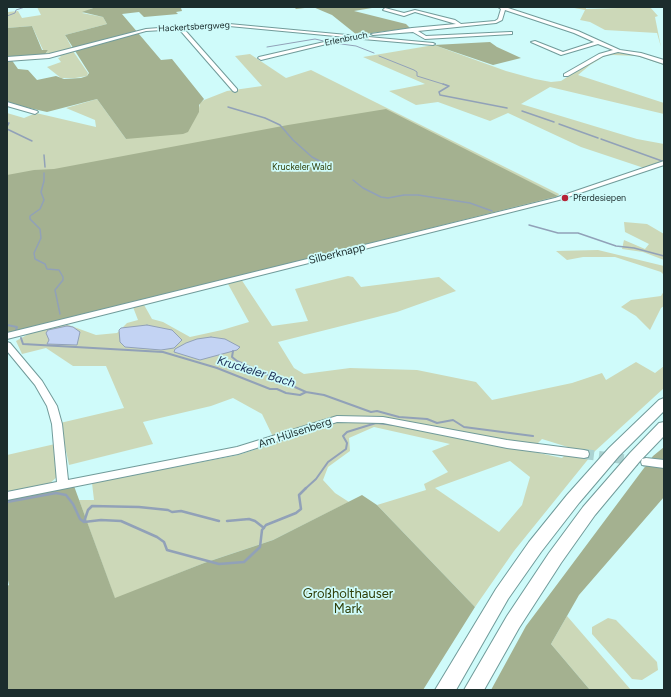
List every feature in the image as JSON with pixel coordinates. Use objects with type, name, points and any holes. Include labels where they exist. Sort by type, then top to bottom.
[{"type":"highway","points":[[445,690],[502,594],[535,547],[573,499],[614,452],[664,403]]},
{"type":"highway","points":[[474,690],[513,622],[555,558],[589,511],[635,457],[664,427]]},
{"type":"street","name":"Erlenbruch","points":[[261,58],[358,36],[412,29],[498,22],[502,8]]},
{"type":"street","points":[[502,8],[572,31],[619,51],[641,55],[664,62]]},
{"type":"street","points":[[385,10],[412,17],[423,13],[453,21],[460,25]]},
{"type":"street","name":"Hackertsbergweg","points":[[7,59],[49,56],[133,33],[180,27],[223,24],[432,43]]},
{"type":"street","points":[[474,24],[484,34]]},
{"type":"street","points":[[180,27],[235,90]]},
{"type":"street","points":[[412,29],[425,38],[510,33]]},
{"type":"street","points":[[528,46],[535,44],[563,54],[598,42]]},
{"type":"street","points":[[566,75],[601,54],[619,51]]},
{"type":"street","points":[[7,104],[35,112]]},
{"type":"street","name":"Silberknapp","points":[[8,339],[29,329],[538,204],[664,163]]},
{"type":"street","points":[[8,339],[39,383],[52,406],[57,424],[63,484]]},
{"type":"street","name":"Am Hülsenberg","points":[[7,496],[238,450],[321,423],[337,420],[383,420],[507,444],[584,454]]},
{"type":"street","points":[[646,462],[664,464]]},
{"type":"green space","points":[[37,7],[95,7],[82,13],[103,17],[107,24],[65,35],[73,50],[44,56],[48,50],[43,50],[32,26],[7,28],[8,12],[18,11],[22,18],[41,15]]},
{"type":"green space","points":[[96,7],[205,8],[181,8],[182,11],[176,12],[178,14],[144,17],[139,12],[122,14],[161,60],[172,59],[204,99],[199,105],[199,112],[188,132],[183,134],[126,139],[97,99],[47,112],[7,103],[7,28],[32,26],[42,50],[48,50],[43,57],[11,59],[18,69],[28,70],[37,80],[56,76],[64,79],[81,78],[87,76],[89,73],[65,35],[107,24],[103,17],[82,12]]},
{"type":"green space","points":[[294,7],[313,7],[296,9]]},
{"type":"green space","points":[[313,7],[378,7],[354,11],[406,24],[410,28],[357,35],[332,15]]},
{"type":"green space","points":[[569,7],[586,7],[586,9],[650,7],[658,16],[655,17],[661,47],[657,33],[605,30],[590,22],[580,20],[585,10]]},
{"type":"green space","points":[[490,42],[497,47],[521,58],[493,65],[434,45]]},
{"type":"green space","points":[[434,45],[506,71],[551,82],[561,81],[601,55],[615,52],[639,55],[664,63],[664,65],[637,56],[605,56],[590,65],[578,75],[664,103],[664,114],[550,87],[521,104],[637,139],[664,144],[664,162],[644,168],[581,147],[508,113],[490,121],[438,102],[416,105],[389,91],[425,84],[363,57]]},
{"type":"green space","points":[[73,51],[88,73],[87,76],[61,78],[47,67],[61,62],[58,58],[61,57],[58,55]]},
{"type":"green space","name":"Kruckeler Wald","points":[[250,54],[286,78],[311,70],[559,194],[558,196],[507,171],[558,197],[7,333],[7,113],[24,118],[36,113],[96,127],[95,120],[66,108],[97,99],[126,139],[198,113],[200,103],[227,91],[262,86],[235,56]]},
{"type":"green space","name":"Kruckeler Wald","points":[[386,109],[558,196],[7,334],[7,175],[34,170],[54,169],[288,125]]},
{"type":"green space","points":[[624,222],[647,224],[664,234],[664,260],[643,252],[622,249],[624,240],[645,249],[649,244],[625,232]]},
{"type":"green space","points":[[598,250],[664,266],[664,275],[661,272],[615,257],[583,257],[567,260],[556,251]]},
{"type":"green space","points":[[348,276],[353,277],[361,287],[439,277],[456,291],[397,312],[278,342],[294,368],[304,374],[350,368],[417,370],[476,382],[492,400],[572,383],[602,373],[606,380],[636,362],[655,373],[664,366],[664,388],[594,452],[514,551],[475,607],[377,505],[426,490],[424,484],[448,472],[432,451],[450,444],[374,427],[349,438],[350,451],[328,467],[323,480],[335,493],[349,502],[273,540],[204,563],[115,599],[79,500],[94,500],[92,483],[238,455],[276,443],[262,414],[233,398],[211,406],[143,422],[153,444],[69,465],[60,423],[124,408],[106,366],[73,366],[46,348],[22,354],[16,341],[32,332],[63,323],[96,335],[117,333],[127,323],[138,320],[133,307],[143,303],[152,319],[163,322],[190,337],[222,330],[249,322],[228,284],[241,279],[272,326],[308,321],[295,289]],"holes":[[[542,439],[571,448],[572,448],[562,458],[530,451]],[[510,461],[530,477],[522,505],[499,532],[435,488]]]},
{"type":"green space","points":[[664,291],[664,306],[661,308],[650,330],[636,316],[621,307],[631,300],[661,296]]},
{"type":"green space","points":[[55,444],[57,477],[49,484],[7,494],[7,455]]},
{"type":"green space","points":[[664,447],[664,497],[579,595],[551,644],[590,690],[491,690],[526,626],[653,456]]},
{"type":"green space","name":"Großholthauser Mark","points":[[74,486],[115,598],[204,563],[273,540],[362,495],[377,505],[475,607],[423,690],[7,690],[7,586],[9,585],[7,576],[7,499]]},
{"type":"green space","points":[[567,616],[631,690],[590,690],[551,644]]},
{"type":"green space","points":[[608,618],[616,620],[657,662],[658,670],[642,680],[632,679],[592,634],[592,627]]},
{"type":"water","points":[[147,325],[172,330],[182,340],[174,348],[161,350],[125,347],[120,342],[119,330],[121,328]]},
{"type":"water","points":[[67,326],[73,327],[80,332],[77,345],[47,344],[49,340],[46,333],[48,330]]},
{"type":"water","points":[[211,337],[225,339],[240,347],[237,350],[200,360],[174,352],[175,349],[186,343],[197,339]]},
{"type":"waterway","points":[[7,16],[15,13],[16,10],[25,7]]},
{"type":"waterway","points":[[267,47],[315,39],[328,42]]},
{"type":"waterway","points":[[334,43],[356,46],[374,53]]},
{"type":"waterway","points":[[379,56],[414,70],[417,72],[417,76],[446,85]]},
{"type":"waterway","points":[[446,85],[449,86],[439,92],[440,95],[507,108]]},
{"type":"waterway","points":[[228,107],[265,118],[280,125],[293,140],[312,157],[329,166]]},
{"type":"waterway","points":[[522,111],[554,122]]},
{"type":"waterway","points":[[7,123],[9,123],[7,127]]},
{"type":"waterway","points":[[559,124],[598,138]]},
{"type":"waterway","points":[[7,129],[32,141]]},
{"type":"waterway","points":[[601,139],[662,161]]},
{"type":"waterway","points":[[44,155],[45,167]]},
{"type":"waterway","points":[[44,173],[44,181],[41,192],[44,200],[40,209],[30,216],[30,219],[40,229],[41,238],[34,253],[35,259],[45,264],[47,269],[59,270],[63,277],[63,280],[55,290],[60,314]]},
{"type":"waterway","points":[[353,180],[363,188],[381,197],[388,198],[404,195],[418,195],[470,203],[492,211]]},
{"type":"waterway","points":[[529,225],[558,233],[578,233],[616,246],[634,248],[664,256]]},
{"type":"waterway","name":"Kruckeler Bach","points":[[7,325],[17,327],[16,330]]},
{"type":"waterway","name":"Kruckeler Bach","points":[[21,338],[23,344],[163,352],[217,368],[270,389],[277,389],[286,393],[300,395],[306,392]]},
{"type":"waterway","points":[[233,351],[232,357],[237,361],[306,392]]},
{"type":"waterway","name":"Kruckeler Bach","points":[[306,392],[324,395],[371,412],[377,411],[399,417],[427,419],[437,423],[453,420],[464,427],[533,436]]},
{"type":"waterway","points":[[305,489],[316,479],[328,462],[346,449],[347,443],[343,436],[347,432],[376,423],[395,425]]},
{"type":"waterway","points":[[264,528],[266,525],[296,513],[301,509],[299,495],[305,489]]},
{"type":"waterway","points":[[7,502],[56,493],[66,495],[73,504],[80,519],[84,522]]},
{"type":"waterway","points":[[84,522],[88,510],[92,506],[139,507],[168,510],[172,512],[181,511],[219,521]]},
{"type":"waterway","points":[[227,521],[249,519],[255,521],[264,528]]},
{"type":"waterway","points":[[84,522],[101,520],[121,521],[157,537],[164,542],[167,550],[219,564],[244,562],[260,547],[262,530],[264,528]]},
{"type":"tunnel","points":[[584,454],[646,462]]},
{"type":"place","name":"Pferdesiepen","points":[[565,198]]}]
